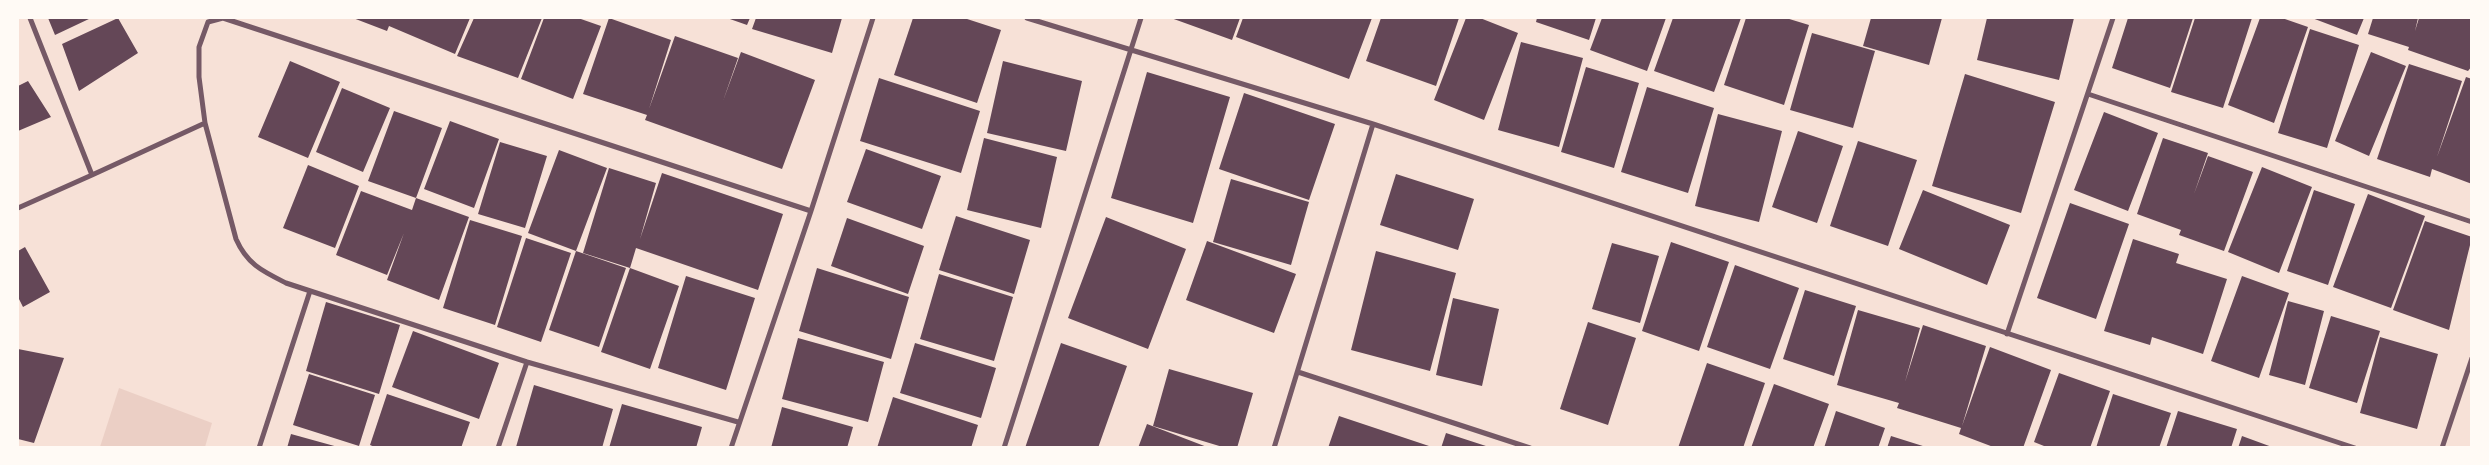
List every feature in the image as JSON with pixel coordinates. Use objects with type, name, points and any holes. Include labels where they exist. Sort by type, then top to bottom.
[{"type":"street","points":[[30,18],[92,175]]},
{"type":"street","points":[[738,422],[527,362],[286,283],[261,270],[243,256],[236,239],[205,123],[199,78],[199,47],[208,22],[223,18],[811,211]]},
{"type":"street","points":[[730,448],[811,211],[874,18]]},
{"type":"street","points":[[1027,18],[1374,124],[2355,448]]},
{"type":"street","points":[[1004,448],[1142,18]]},
{"type":"street","points":[[2007,334],[2114,18]]},
{"type":"street","points":[[2088,94],[2472,222]]},
{"type":"street","points":[[18,208],[205,123]]},
{"type":"street","points":[[1274,448],[1374,124]]},
{"type":"street","points":[[259,448],[310,291]]},
{"type":"street","points":[[2442,448],[2472,358]]},
{"type":"street","points":[[498,448],[527,362]]},
{"type":"street","points":[[1298,372],[1530,448]]},
{"type":"shaded area","points":[[119,388],[212,423],[205,447],[100,447]]},
{"type":"building","points":[[48,18],[91,18],[55,35]]},
{"type":"building","points":[[118,18],[138,53],[79,91],[62,44]]},
{"type":"building","points":[[353,18],[470,18],[455,54],[389,26],[387,31]]},
{"type":"building","points":[[474,18],[542,18],[518,78],[457,56]]},
{"type":"building","points":[[544,18],[578,18],[601,26],[573,99],[521,79]]},
{"type":"building","points":[[609,18],[671,40],[649,109],[675,36],[738,58],[723,101],[741,52],[815,80],[782,169],[645,120],[647,115],[583,94]]},
{"type":"building","points":[[727,18],[750,18],[747,25]]},
{"type":"building","points":[[756,18],[842,18],[832,53],[752,29]]},
{"type":"building","points":[[913,18],[964,18],[1001,30],[977,103],[894,75]]},
{"type":"building","points":[[1171,18],[1240,18],[1232,40]]},
{"type":"building","points":[[1243,18],[1372,18],[1349,79],[1236,37]]},
{"type":"building","points":[[1381,18],[1459,18],[1436,86],[1366,61]]},
{"type":"building","points":[[1466,18],[1480,18],[1518,33],[1484,120],[1434,100]]},
{"type":"building","points":[[1537,18],[1596,18],[1589,40],[1536,22]]},
{"type":"building","points":[[1602,18],[1666,18],[1647,71],[1590,50]]},
{"type":"building","points":[[1673,18],[1741,18],[1714,92],[1654,71]]},
{"type":"building","points":[[1746,18],[1786,18],[1809,25],[1784,105],[1724,85]]},
{"type":"building","points":[[1871,18],[1942,18],[1929,65],[1863,46]]},
{"type":"building","points":[[1987,18],[2074,18],[2059,80],[1977,60]]},
{"type":"building","points":[[2128,18],[2193,18],[2170,88],[2112,68]]},
{"type":"building","points":[[2195,18],[2252,18],[2223,108],[2171,92]]},
{"type":"building","points":[[2260,18],[2282,18],[2308,27],[2274,123],[2228,105]]},
{"type":"building","points":[[2312,18],[2364,18],[2357,35]]},
{"type":"building","points":[[2373,18],[2418,18],[2415,31],[2419,18],[2472,18],[2472,66],[2468,71],[2408,50],[2409,47],[2368,34]]},
{"type":"building","points":[[2310,29],[2359,45],[2327,148],[2278,133]]},
{"type":"building","points":[[1812,33],[1875,51],[1853,128],[1790,110]]},
{"type":"building","points":[[1521,42],[1583,58],[1559,147],[1498,130]]},
{"type":"building","points":[[2371,52],[2406,66],[2369,156],[2335,141]]},
{"type":"building","points":[[290,61],[340,82],[308,158],[258,137]]},
{"type":"building","points":[[1003,61],[1082,81],[1066,151],[987,133]]},
{"type":"building","points":[[2409,64],[2462,81],[2437,157],[2466,77],[2472,79],[2472,184],[2432,169],[2430,177],[2377,159]]},
{"type":"building","points":[[1586,67],[1639,83],[1614,168],[1561,152]]},
{"type":"building","points":[[1147,72],[1230,97],[1193,223],[1111,198]]},
{"type":"building","points":[[1965,74],[2055,102],[2021,213],[1932,186]]},
{"type":"building","points":[[879,78],[980,111],[961,173],[860,141]]},
{"type":"building","points":[[28,81],[51,117],[18,131],[18,86]]},
{"type":"building","points":[[1647,87],[1714,108],[1688,193],[1621,172]]},
{"type":"building","points":[[342,88],[390,108],[363,172],[316,152]]},
{"type":"building","points":[[1244,93],[1335,124],[1309,200],[1219,169]]},
{"type":"building","points":[[394,111],[442,128],[416,198],[368,181]]},
{"type":"building","points":[[2104,112],[2158,133],[2128,211],[2074,190]]},
{"type":"building","points":[[1718,114],[1782,131],[1759,222],[1695,206]]},
{"type":"building","points":[[450,121],[499,139],[474,208],[424,189]]},
{"type":"building","points":[[1798,131],[1843,146],[1817,223],[1772,207]]},
{"type":"building","points":[[984,138],[1057,157],[1041,228],[967,210]]},
{"type":"building","points":[[2163,138],[2208,153],[2194,194],[2208,156],[2253,172],[2224,251],[2179,235],[2181,230],[2137,214]]},
{"type":"building","points":[[1858,141],[1917,160],[1888,246],[1830,226]]},
{"type":"building","points":[[500,142],[547,156],[525,228],[478,214]]},
{"type":"building","points":[[866,149],[941,176],[922,229],[847,202]]},
{"type":"building","points":[[559,150],[607,168],[576,251],[528,233]]},
{"type":"building","points":[[308,165],[359,186],[335,248],[283,228]]},
{"type":"building","points":[[2262,167],[2312,187],[2279,273],[2228,252]]},
{"type":"building","points":[[609,168],[656,183],[640,239],[662,173],[783,214],[758,290],[636,248],[630,268],[583,253]]},
{"type":"building","points":[[1396,174],[1474,199],[1458,250],[1380,225]]},
{"type":"building","points":[[1231,179],[1309,202],[1291,265],[1213,242]]},
{"type":"building","points":[[1923,190],[2010,225],[1987,285],[1899,249]]},
{"type":"building","points":[[2314,190],[2355,204],[2328,285],[2287,271]]},
{"type":"building","points":[[361,191],[412,210],[416,198],[469,217],[439,300],[387,280],[404,233],[387,275],[336,255]]},
{"type":"building","points":[[2368,194],[2425,216],[2391,308],[2333,287]]},
{"type":"building","points":[[2070,203],[2129,224],[2096,319],[2037,298]]},
{"type":"building","points":[[956,216],[1030,240],[1014,294],[939,270]]},
{"type":"building","points":[[1106,217],[1186,249],[1148,349],[1068,318]]},
{"type":"building","points":[[847,218],[924,246],[908,294],[831,266]]},
{"type":"building","points":[[470,220],[522,236],[495,325],[443,308]]},
{"type":"building","points":[[2425,221],[2472,237],[2449,330],[2393,310]]},
{"type":"building","points":[[526,238],[571,253],[541,342],[497,327]]},
{"type":"building","points":[[2133,239],[2179,254],[2176,263],[2227,279],[2203,354],[2152,337],[2150,345],[2104,331]]},
{"type":"building","points":[[1207,241],[1296,274],[1274,333],[1186,300]]},
{"type":"building","points":[[1671,242],[1729,262],[1699,351],[1642,331]]},
{"type":"building","points":[[1612,243],[1659,256],[1640,323],[1592,309]]},
{"type":"building","points":[[25,247],[50,292],[23,307],[18,297],[18,251]]},
{"type":"building","points":[[576,251],[626,268],[599,347],[549,330]]},
{"type":"building","points":[[1376,251],[1456,273],[1430,371],[1351,350]]},
{"type":"building","points":[[1735,265],[1799,288],[1770,369],[1707,347]]},
{"type":"building","points":[[630,268],[679,286],[650,369],[601,352]]},
{"type":"building","points":[[817,268],[909,297],[891,359],[799,331]]},
{"type":"building","points":[[939,274],[1013,297],[994,361],[920,339]]},
{"type":"building","points":[[686,276],[755,298],[726,390],[658,368]]},
{"type":"building","points":[[2242,276],[2289,293],[2259,378],[2211,361]]},
{"type":"building","points":[[1805,290],[1856,306],[1834,376],[1783,359]]},
{"type":"building","points":[[1453,298],[1499,309],[1482,386],[1436,375]]},
{"type":"building","points":[[2288,301],[2324,311],[2305,385],[2269,375]]},
{"type":"building","points":[[326,302],[400,325],[379,394],[306,371]]},
{"type":"building","points":[[1858,310],[1920,328],[1905,382],[1923,325],[1986,346],[1962,426],[1990,347],[2051,370],[2023,448],[1996,448],[1959,434],[1961,428],[1897,408],[1899,403],[1837,385]]},
{"type":"building","points":[[2331,316],[2380,331],[2357,403],[2309,388]]},
{"type":"building","points":[[1588,322],[1636,338],[1608,425],[1560,409]]},
{"type":"building","points":[[413,331],[499,363],[479,419],[392,387]]},
{"type":"building","points":[[2380,337],[2438,354],[2417,429],[2360,413]]},
{"type":"building","points":[[798,338],[884,362],[868,422],[782,399]]},
{"type":"building","points":[[915,343],[996,368],[981,418],[900,393]]},
{"type":"building","points":[[1061,343],[1127,366],[1098,448],[1025,448]]},
{"type":"building","points":[[18,349],[64,358],[34,443],[18,439]]},
{"type":"building","points":[[1707,363],[1765,383],[1743,448],[1678,448]]},
{"type":"building","points":[[1169,369],[1253,393],[1237,448],[1226,448],[1153,426]]},
{"type":"building","points":[[2059,373],[2110,391],[2090,448],[2049,448],[2034,442]]},
{"type":"building","points":[[309,374],[375,395],[359,446],[293,425]]},
{"type":"building","points":[[1774,384],[1829,404],[1813,448],[1751,448]]},
{"type":"building","points":[[534,385],[613,409],[602,448],[516,447]]},
{"type":"building","points":[[387,394],[470,422],[461,448],[377,448],[370,445]]},
{"type":"building","points":[[2113,394],[2171,413],[2159,448],[2096,448]]},
{"type":"building","points":[[893,397],[978,425],[971,448],[877,448]]},
{"type":"building","points":[[622,404],[702,427],[696,448],[609,448]]},
{"type":"building","points":[[782,407],[853,427],[847,448],[771,448]]},
{"type":"building","points":[[1836,411],[1885,428],[1878,448],[1824,448]]},
{"type":"building","points":[[2178,411],[2237,429],[2231,448],[2166,448]]},
{"type":"building","points":[[1339,416],[1432,447],[1432,448],[1328,448]]},
{"type":"building","points":[[1147,424],[1207,447],[1207,448],[1138,448]]},
{"type":"building","points":[[1446,433],[1489,447],[1489,448],[1441,448]]},
{"type":"building","points":[[291,434],[338,447],[338,448],[287,448]]},
{"type":"building","points":[[1891,436],[1926,447],[1926,448],[1887,448]]},
{"type":"building","points":[[2242,436],[2272,447],[2272,448],[2238,448]]}]
